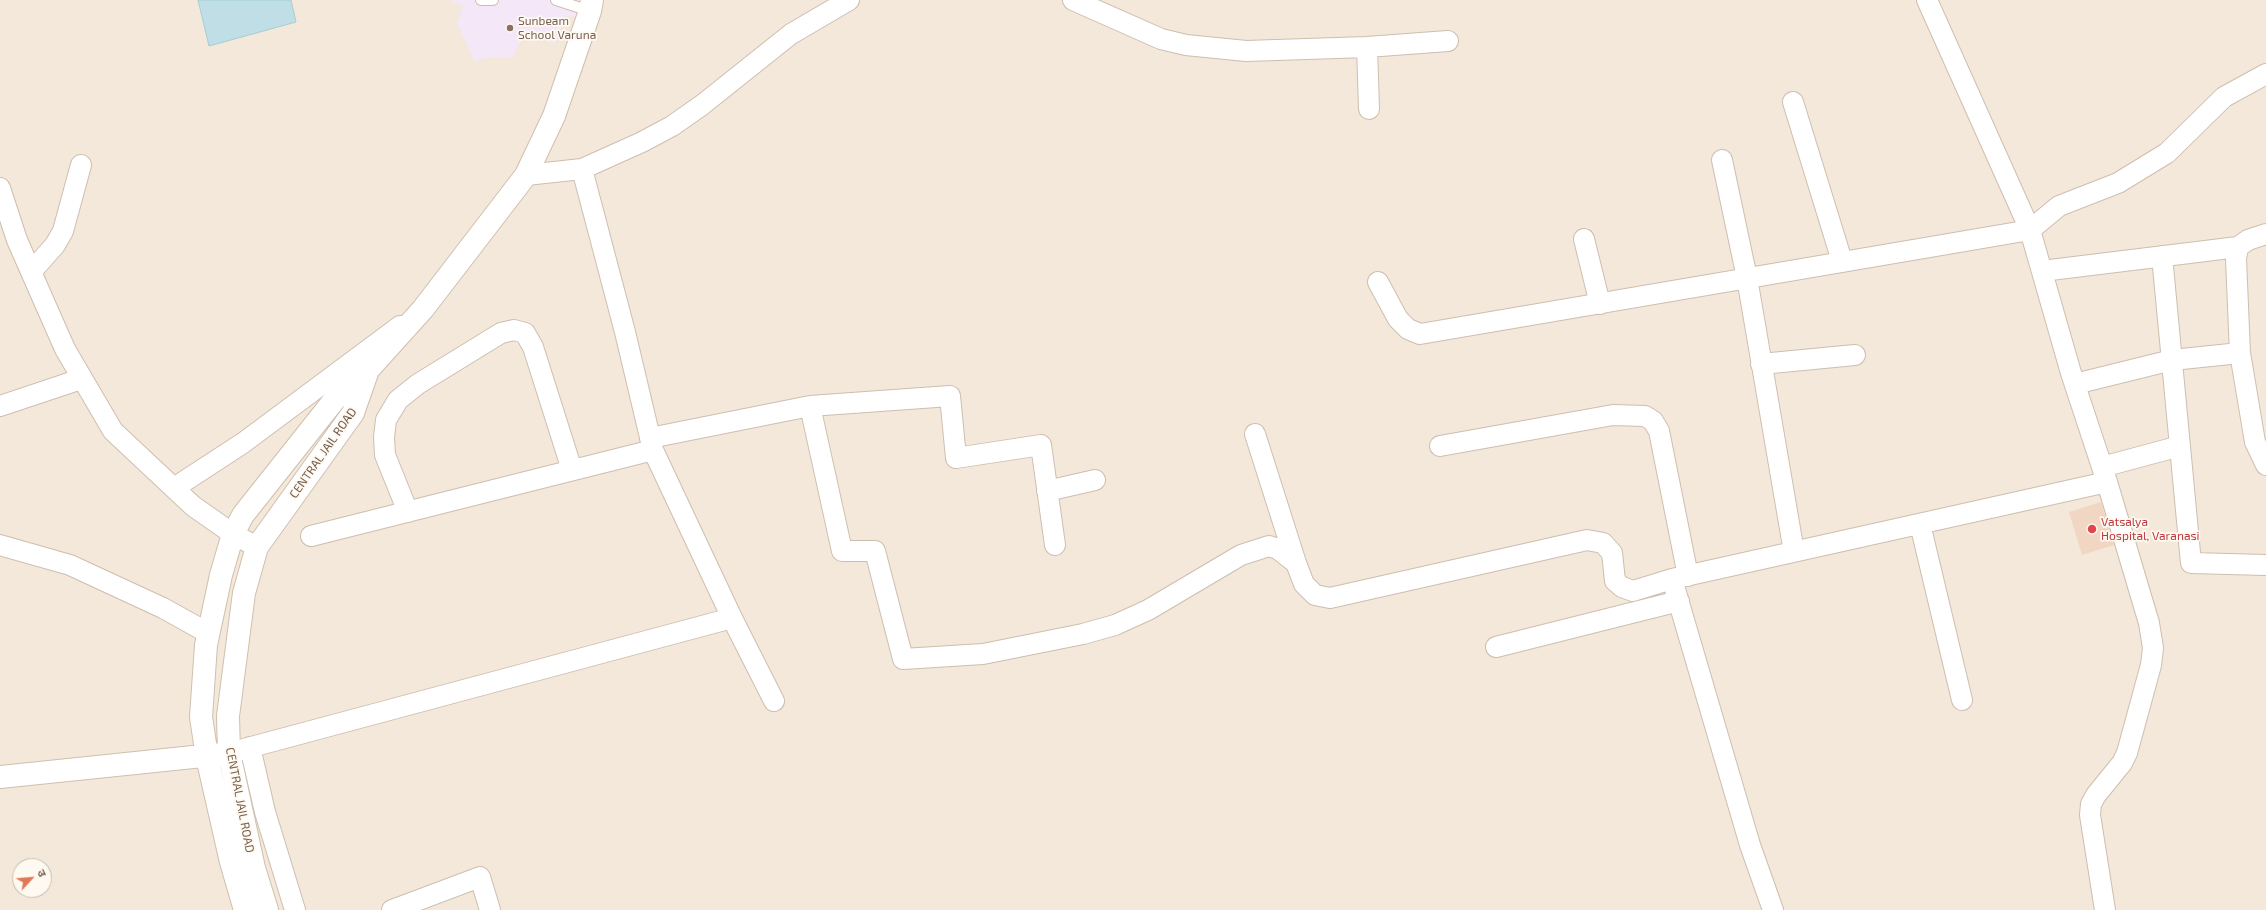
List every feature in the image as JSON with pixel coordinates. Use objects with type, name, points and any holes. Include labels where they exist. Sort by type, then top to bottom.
[{"type":"street","points":[[526,175],[582,169],[642,142],[672,126],[791,34],[849,0]]},
{"type":"street","points":[[1073,0],[1161,39],[1186,45],[1246,51],[1367,47],[1448,41]]},
{"type":"street","points":[[1927,0],[2030,230],[2075,384],[2149,623],[2153,648],[2151,665],[2127,753],[2122,763],[2096,795],[2091,804],[2090,815],[2105,910]]},
{"type":"street","name":"CENTRAL JAIL ROAD","points":[[267,910],[254,868],[229,753],[228,716],[244,593],[257,547],[352,413],[368,370],[423,309],[526,175],[554,116],[591,6]]},
{"type":"street","points":[[1367,47],[1369,109]]},
{"type":"street","points":[[1378,282],[1398,320],[1408,330],[1420,334],[2030,230],[2059,206],[2118,183],[2167,153],[2224,97],[2266,74]]},
{"type":"street","points":[[1793,102],[1842,261]]},
{"type":"street","points":[[1722,160],[1748,278],[1761,364],[1794,552]]},
{"type":"street","points":[[31,272],[55,245],[63,231],[81,165]]},
{"type":"street","points":[[582,169],[625,332],[652,444],[732,618],[774,700]]},
{"type":"street","points":[[2,198],[31,272],[65,349],[81,379],[113,431],[193,506],[233,534],[257,547]]},
{"type":"street","points":[[2042,271],[2238,247],[2248,240],[2266,234]]},
{"type":"street","points":[[1584,239],[1600,304]]},
{"type":"street","points":[[2238,247],[2236,259],[2240,353],[2255,442],[2266,465]]},
{"type":"street","points":[[2162,256],[2191,563],[2266,565]]},
{"type":"street","points":[[174,488],[243,443],[423,309]]},
{"type":"street","points":[[408,512],[385,455],[384,437],[386,420],[398,400],[418,384],[501,333],[514,330],[524,333],[533,347],[572,470]]},
{"type":"street","points":[[2075,384],[2172,360],[2240,353]]},
{"type":"street","points":[[1761,364],[1855,355]]},
{"type":"street","points":[[245,910],[231,862],[207,757],[201,717],[202,688],[208,633],[221,575],[233,534],[243,515],[325,411],[368,370]]},
{"type":"street","points":[[0,406],[81,379]]},
{"type":"street","points":[[312,536],[572,470],[652,444],[810,406],[950,396],[956,458],[1041,444],[1055,545]]},
{"type":"street","points":[[810,406],[842,551],[875,551],[903,659],[983,654],[1083,634],[1115,625],[1148,610],[1241,555],[1259,547],[1269,546],[1278,549],[1296,563]]},
{"type":"street","points":[[1440,446],[1613,415],[1645,416],[1653,421],[1659,432],[1680,578],[1678,601],[1750,845],[1773,910]]},
{"type":"street","points":[[1255,434],[1304,584],[1315,595],[1330,598],[1587,540],[1603,543],[1612,553],[1615,580],[1622,587],[1633,591],[1680,578],[1920,524],[2104,475],[2180,446]]},
{"type":"street","points":[[1047,491],[1095,480]]},
{"type":"street","points":[[1920,524],[1962,700]]},
{"type":"street","points":[[0,545],[70,565],[163,608],[208,633]]},
{"type":"street","points":[[1496,647],[1678,601]]},
{"type":"street","points":[[0,777],[207,757],[229,753],[732,618]]},
{"type":"street","points":[[250,747],[265,812],[296,910]]},
{"type":"street","points":[[392,910],[480,877],[490,910]]},
{"type":"lane","points":[[481,0],[493,0]]},
{"type":"lane","points":[[556,0],[591,6]]},
{"type":"shaded area","points":[[0,0],[2266,0],[2266,910],[0,910]]},
{"type":"shaded area","name":"Sunbeam School Varuna","points":[[449,0],[580,0],[579,17],[565,16],[555,44],[525,33],[512,58],[494,57],[474,61],[457,23],[463,6]]},
{"type":"water","points":[[198,0],[291,0],[296,22],[209,46]]},
{"type":"building","points":[[2101,502],[2114,545],[2082,555],[2069,512]]},
{"type":"place","name":"Sunbeam School Varuna","points":[[510,28]]},
{"type":"place","name":"Vatsalya Hospital, Varanasi","points":[[2092,529]]}]
